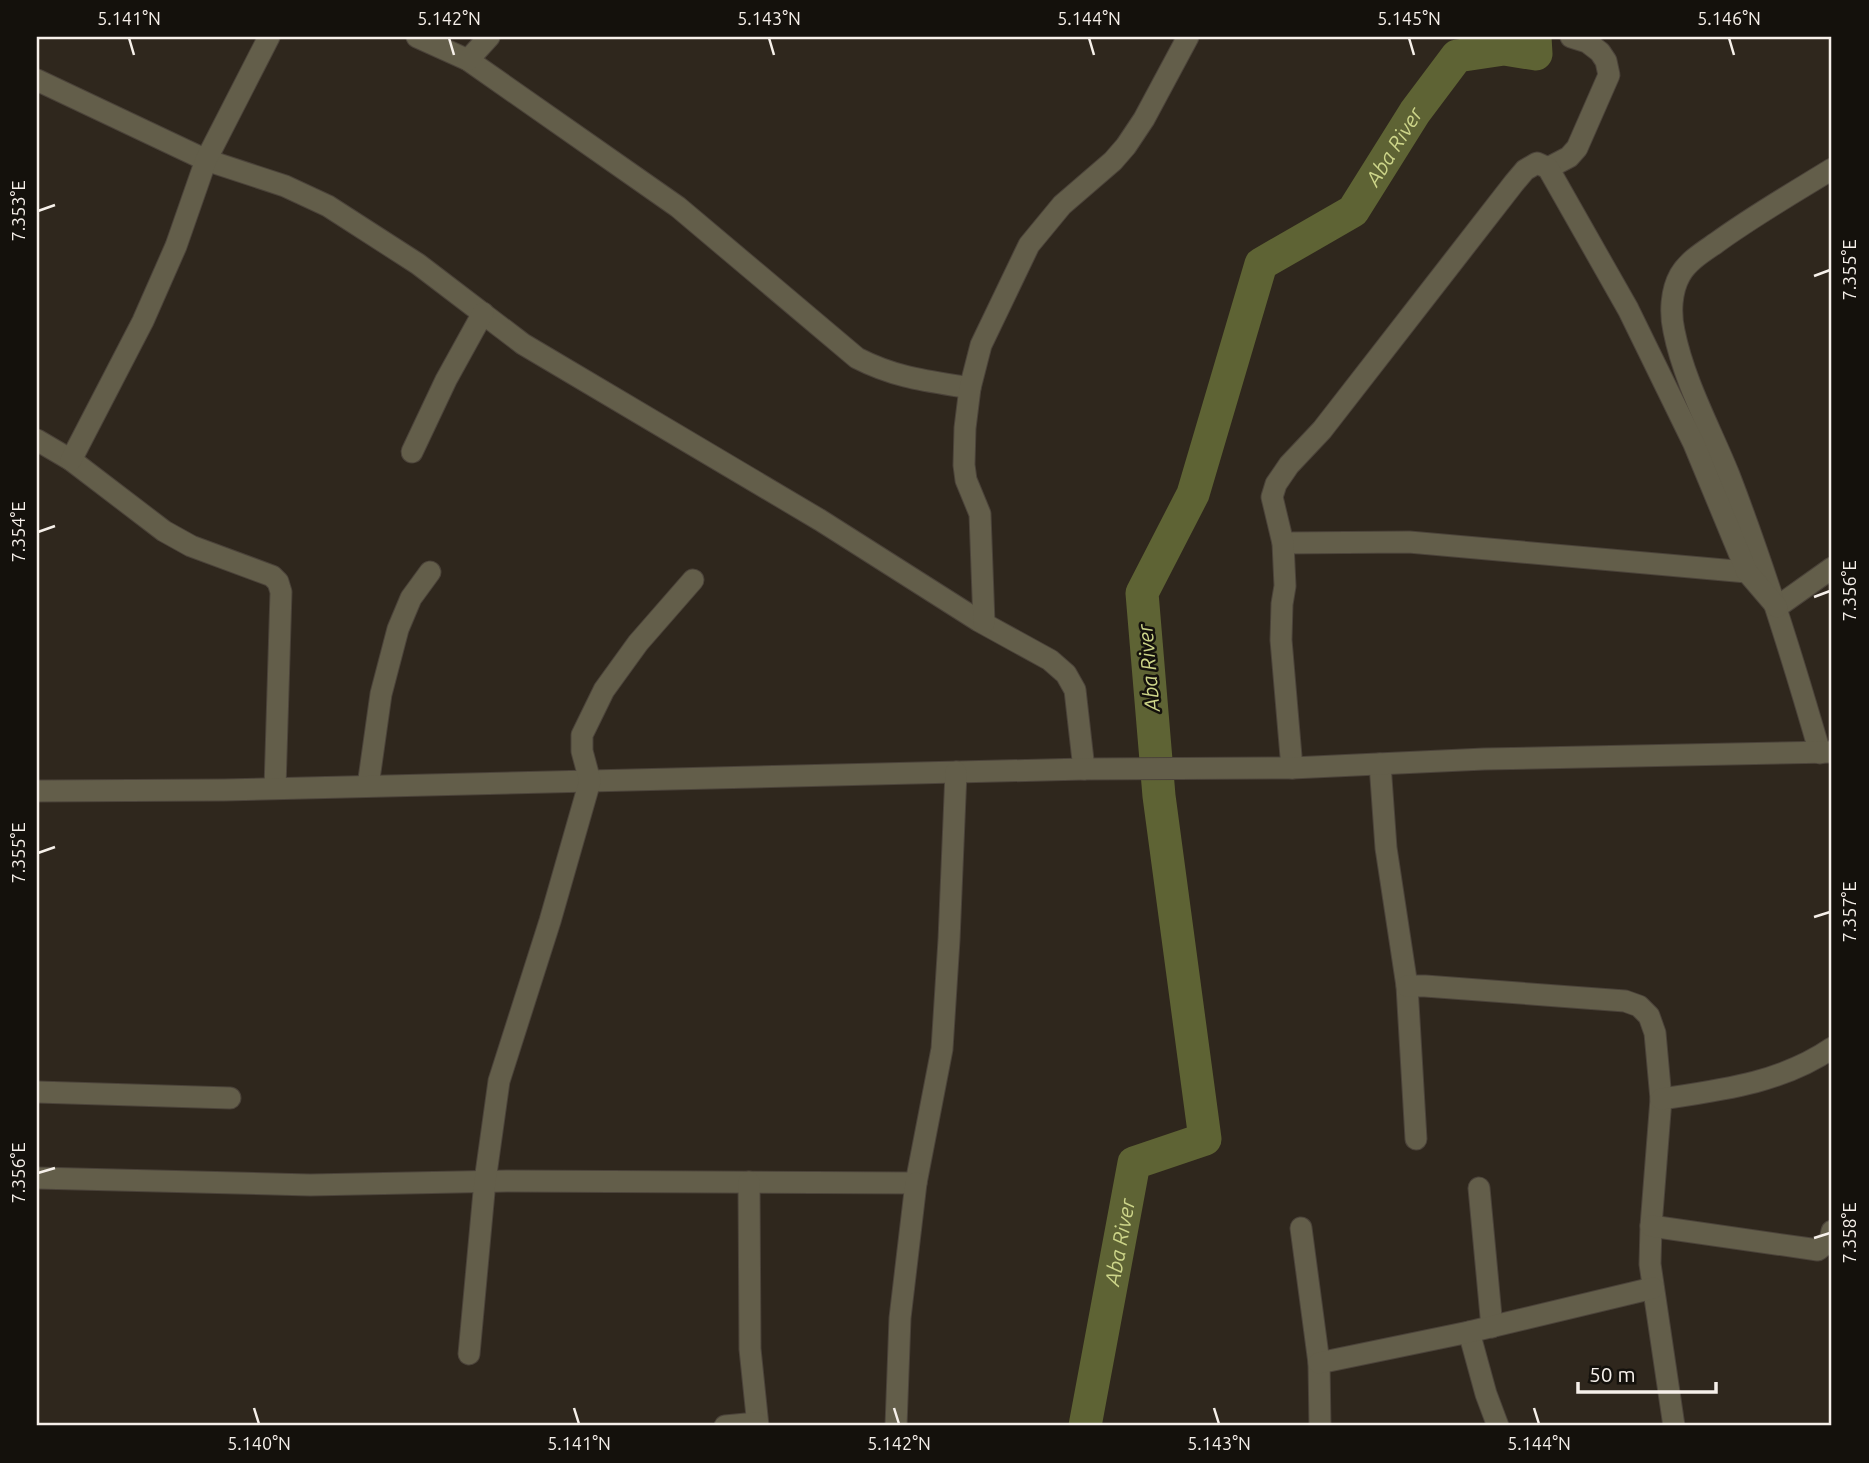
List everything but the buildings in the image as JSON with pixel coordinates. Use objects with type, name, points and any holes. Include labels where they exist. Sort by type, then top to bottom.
[{"type":"street","points":[[71,460],[143,321],[176,246],[206,160],[269,37]]},
{"type":"street","points":[[417,37],[468,60],[678,207],[857,358],[884,372],[970,388]]},
{"type":"street","points":[[468,60],[489,37]]},
{"type":"street","points":[[984,623],[980,514],[966,480],[964,465],[970,388],[986,333],[1029,245],[1062,205],[1113,161],[1126,146],[1144,119],[1188,37]]},
{"type":"street","points":[[1548,168],[1569,157],[1577,148],[1609,75],[1606,61],[1600,51],[1587,42],[1571,37]]},
{"type":"street","points":[[37,80],[206,160],[285,186],[328,206],[418,264],[523,344],[820,520],[984,623],[1051,660],[1066,674],[1075,690],[1084,769]]},
{"type":"street","points":[[1292,768],[1281,640],[1283,543],[1272,497],[1276,484],[1289,465],[1322,430],[1525,170],[1537,163],[1548,168],[1628,309],[1694,444],[1747,572],[1777,607]]},
{"type":"street","points":[[37,791],[1084,769],[1292,768],[1484,759],[1826,752],[1729,476],[1684,366],[1671,312],[1679,276],[1691,261],[1749,219],[1832,169]]},
{"type":"street","points":[[412,452],[446,380],[483,313]]},
{"type":"street","points":[[37,440],[71,460],[164,531],[191,546],[272,576],[278,582],[281,592],[275,788]]},
{"type":"street","points":[[1283,543],[1409,542],[1747,572]]},
{"type":"street","points":[[1777,607],[1832,568]]},
{"type":"street","points":[[368,786],[381,694],[398,629],[411,598],[430,572]]},
{"type":"street","points":[[469,1354],[485,1181],[499,1082],[550,921],[590,781],[582,735],[604,690],[638,643],[693,580]]},
{"type":"street","points":[[1380,764],[1386,849],[1407,986],[1416,1139]]},
{"type":"street","points":[[897,1426],[900,1318],[916,1183],[942,1049],[956,772]]},
{"type":"street","points":[[1407,986],[1625,1001],[1639,1006],[1649,1016],[1655,1033],[1661,1099],[1650,1264],[1674,1426]]},
{"type":"street","points":[[1661,1099],[1755,1083],[1793,1071],[1832,1048]]},
{"type":"street","points":[[37,1092],[230,1098]]},
{"type":"street","points":[[37,1178],[310,1185],[485,1181],[916,1183]]},
{"type":"street","points":[[725,1426],[758,1425],[750,1349],[749,1182]]},
{"type":"street","points":[[1479,1188],[1492,1327]]},
{"type":"street","points":[[1651,1226],[1818,1250],[1830,1240],[1832,1231]]},
{"type":"street","points":[[1301,1228],[1320,1363],[1320,1426]]},
{"type":"street","points":[[1320,1363],[1492,1327],[1653,1288]]},
{"type":"street","points":[[1469,1332],[1498,1426]]},
{"type":"waterway","name":"Aba River","points":[[1085,1426],[1134,1163],[1205,1139],[1159,796],[1142,593],[1193,494],[1261,264],[1353,211],[1415,112],[1457,56],[1504,49],[1536,54],[1535,37]]}]
